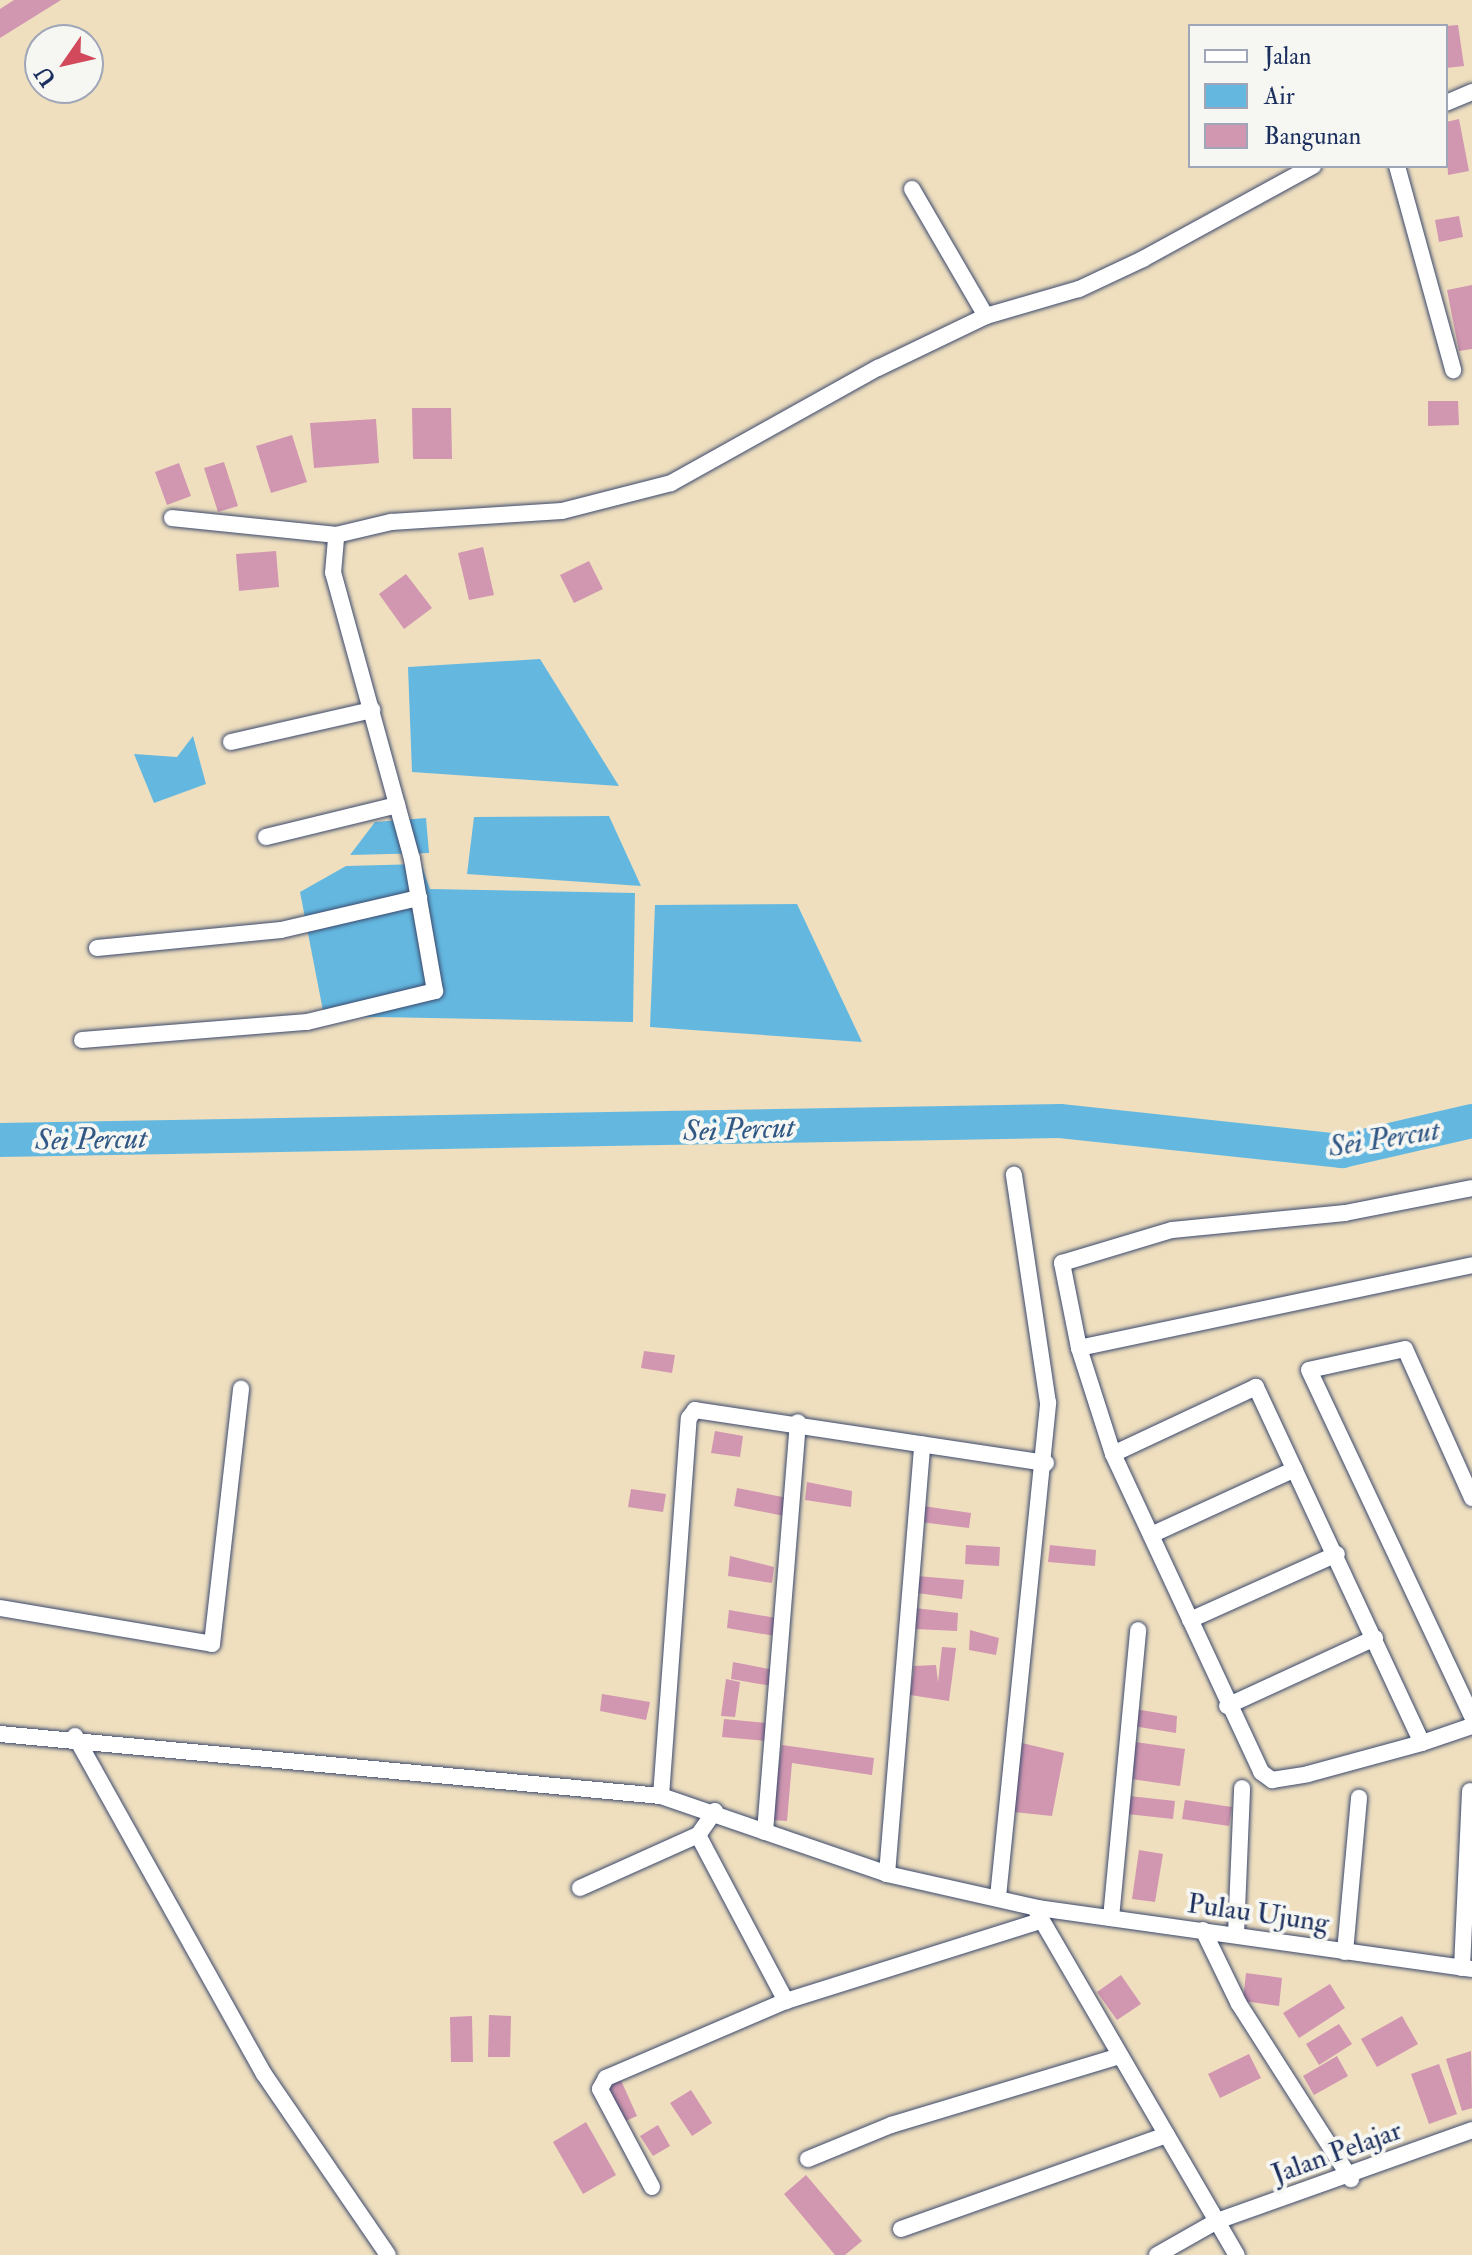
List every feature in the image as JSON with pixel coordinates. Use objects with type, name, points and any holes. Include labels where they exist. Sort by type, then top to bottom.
[{"type":"street","points":[[1448,102],[1472,92]]},
{"type":"street","points":[[172,518],[336,535],[391,522],[562,511],[671,483],[986,316],[1079,289],[1309,168]]},
{"type":"street","points":[[1398,168],[1453,370]]},
{"type":"street","points":[[912,189],[986,316]]},
{"type":"street","points":[[82,1040],[307,1022],[435,991],[419,898],[397,805],[333,573],[336,535]]},
{"type":"street","points":[[231,742],[372,710]]},
{"type":"street","points":[[266,837],[397,805]]},
{"type":"street","points":[[97,948],[281,930],[419,898]]},
{"type":"street","points":[[998,1897],[1046,1463],[1047,1363],[1014,1175]]},
{"type":"street","points":[[1472,1188],[1345,1213],[1172,1230],[1062,1263],[1079,1348],[1113,1454],[1227,1706],[1261,1772],[1272,1780],[1422,1743],[1472,1726]]},
{"type":"street","points":[[1079,1348],[1472,1265]]},
{"type":"street","points":[[1472,1498],[1405,1349],[1309,1370],[1472,1716]]},
{"type":"street","points":[[1113,1454],[1256,1387],[1337,1554],[1422,1743]]},
{"type":"street","points":[[0,1608],[212,1644],[241,1389]]},
{"type":"street","points":[[661,1796],[689,1418],[702,1408],[1046,1463]]},
{"type":"street","points":[[765,1832],[798,1422]]},
{"type":"street","points":[[887,1874],[922,1444]]},
{"type":"street","points":[[1151,1535],[1295,1469]]},
{"type":"street","points":[[1190,1620],[1337,1554]]},
{"type":"street","points":[[1111,1918],[1138,1630]]},
{"type":"street","points":[[1227,1706],[1375,1638]]},
{"type":"street","name":"Pulau Ujung","points":[[0,1734],[75,1736],[661,1796],[715,1811],[765,1832],[887,1874],[998,1897],[1037,1915],[1111,1918],[1467,1968]]},
{"type":"street","points":[[75,1736],[264,2074],[388,2255]]},
{"type":"street","points":[[1236,1934],[1242,1788]]},
{"type":"street","points":[[1467,1968],[1470,1791]]},
{"type":"street","points":[[1345,1952],[1359,1798]]},
{"type":"street","points":[[580,1888],[698,1835],[715,1811]]},
{"type":"street","points":[[698,1835],[786,2001]]},
{"type":"street","points":[[652,2187],[603,2081],[786,2001],[1037,1915],[1116,2057],[1167,2135],[1237,2255]]},
{"type":"street","points":[[1203,1930],[1239,2004],[1351,2179]]},
{"type":"street","points":[[808,2159],[891,2125],[1116,2057]]},
{"type":"street","name":"Jalan Pelajar","points":[[1157,2255],[1217,2221],[1351,2179],[1472,2130]]},
{"type":"street","points":[[901,2229],[1167,2135]]},
{"type":"water","points":[[540,659],[619,786],[412,772],[408,667]]},
{"type":"water","points":[[193,736],[206,784],[154,803],[134,754],[177,757]]},
{"type":"water","points":[[609,816],[641,886],[467,874],[474,817]]},
{"type":"water","points":[[426,818],[429,853],[350,855],[375,822]]},
{"type":"water","points":[[421,864],[430,889],[635,893],[633,1022],[324,1016],[300,892],[346,866]]},
{"type":"water","points":[[797,904],[862,1042],[650,1027],[655,905]]},
{"type":"building","points":[[14,0],[61,0],[0,38],[0,9]]},
{"type":"building","points":[[1458,25],[1464,66],[1448,68],[1448,26]]},
{"type":"building","points":[[1459,119],[1469,171],[1448,175],[1448,122]]},
{"type":"building","points":[[1459,216],[1463,237],[1439,242],[1435,220]]},
{"type":"building","points":[[1472,285],[1472,349],[1459,351],[1447,290]]},
{"type":"building","points":[[1428,401],[1458,401],[1459,425],[1428,426]]},
{"type":"building","points":[[412,408],[451,408],[452,459],[413,459]]},
{"type":"building","points":[[376,419],[379,463],[314,468],[310,423]]},
{"type":"building","points":[[292,435],[307,482],[271,493],[256,446]]},
{"type":"building","points":[[224,462],[238,506],[218,512],[204,468]]},
{"type":"building","points":[[179,463],[191,496],[167,505],[155,472]]},
{"type":"building","points":[[483,547],[494,595],[469,600],[458,553]]},
{"type":"building","points":[[276,551],[279,587],[239,591],[236,554]]},
{"type":"building","points":[[589,561],[603,589],[574,603],[560,575]]},
{"type":"building","points":[[406,574],[432,608],[404,629],[379,594]]},
{"type":"building","points":[[644,1351],[675,1355],[672,1373],[641,1368]]},
{"type":"building","points":[[715,1431],[743,1436],[740,1457],[711,1453]]},
{"type":"building","points":[[807,1482],[852,1491],[851,1507],[805,1500]]},
{"type":"building","points":[[737,1488],[788,1498],[784,1516],[734,1506]]},
{"type":"building","points":[[631,1489],[666,1494],[663,1512],[628,1507]]},
{"type":"building","points":[[923,1506],[971,1513],[969,1528],[920,1522]]},
{"type":"building","points":[[966,1545],[1000,1547],[999,1566],[965,1564]]},
{"type":"building","points":[[1050,1545],[1096,1550],[1095,1566],[1048,1562]]},
{"type":"building","points":[[730,1556],[774,1567],[772,1583],[728,1576]]},
{"type":"building","points":[[917,1576],[964,1580],[962,1599],[917,1593]]},
{"type":"building","points":[[915,1608],[958,1613],[957,1631],[915,1629]]},
{"type":"building","points":[[729,1610],[776,1618],[775,1636],[727,1628]]},
{"type":"building","points":[[970,1630],[999,1638],[996,1655],[969,1650]]},
{"type":"building","points":[[942,1647],[956,1648],[949,1701],[910,1695],[914,1666],[936,1665],[938,1682]]},
{"type":"building","points":[[733,1662],[774,1670],[772,1686],[731,1679]]},
{"type":"building","points":[[726,1679],[740,1682],[735,1717],[721,1716]]},
{"type":"building","points":[[602,1694],[650,1702],[646,1720],[600,1711]]},
{"type":"building","points":[[1135,1709],[1177,1716],[1176,1733],[1133,1726]]},
{"type":"building","points":[[724,1719],[767,1723],[766,1741],[722,1737]]},
{"type":"building","points":[[1135,1742],[1185,1749],[1180,1786],[1131,1779]]},
{"type":"building","points":[[1022,1743],[1064,1753],[1052,1816],[1013,1812]]},
{"type":"building","points":[[782,1745],[874,1758],[872,1775],[792,1763],[787,1821],[770,1820]]},
{"type":"building","points":[[1129,1796],[1175,1801],[1173,1819],[1127,1814]]},
{"type":"building","points":[[1185,1800],[1232,1807],[1229,1826],[1182,1819]]},
{"type":"building","points":[[1139,1850],[1163,1854],[1155,1902],[1132,1899]]},
{"type":"building","points":[[1246,1973],[1282,1978],[1279,2006],[1243,2001]]},
{"type":"building","points":[[1121,1975],[1141,2004],[1117,2020],[1097,1992]]},
{"type":"building","points":[[1330,1984],[1345,2008],[1299,2038],[1283,2013]]},
{"type":"building","points":[[489,2015],[511,2016],[510,2057],[488,2057]]},
{"type":"building","points":[[472,2016],[473,2062],[451,2062],[450,2017]]},
{"type":"building","points":[[1402,2016],[1418,2044],[1377,2067],[1361,2039]]},
{"type":"building","points":[[1339,2024],[1352,2044],[1319,2065],[1306,2044]]},
{"type":"building","points":[[1471,2051],[1472,2108],[1462,2111],[1446,2059]]},
{"type":"building","points":[[1249,2054],[1261,2078],[1220,2098],[1208,2074]]},
{"type":"building","points":[[1337,2056],[1348,2076],[1314,2095],[1303,2076]]},
{"type":"building","points":[[1439,2064],[1457,2114],[1429,2124],[1411,2074]]},
{"type":"building","points":[[619,2076],[637,2116],[621,2123],[604,2083]]},
{"type":"building","points":[[691,2090],[712,2123],[692,2136],[670,2103]]},
{"type":"building","points":[[586,2122],[616,2175],[583,2194],[553,2142]]},
{"type":"building","points":[[658,2125],[670,2146],[653,2156],[640,2136]]},
{"type":"building","points":[[806,2175],[862,2241],[845,2255],[835,2255],[784,2194]]},
{"type":"waterway","name":"Sei Percut","points":[[0,1140],[1060,1121],[1342,1151],[1472,1121]]}]
